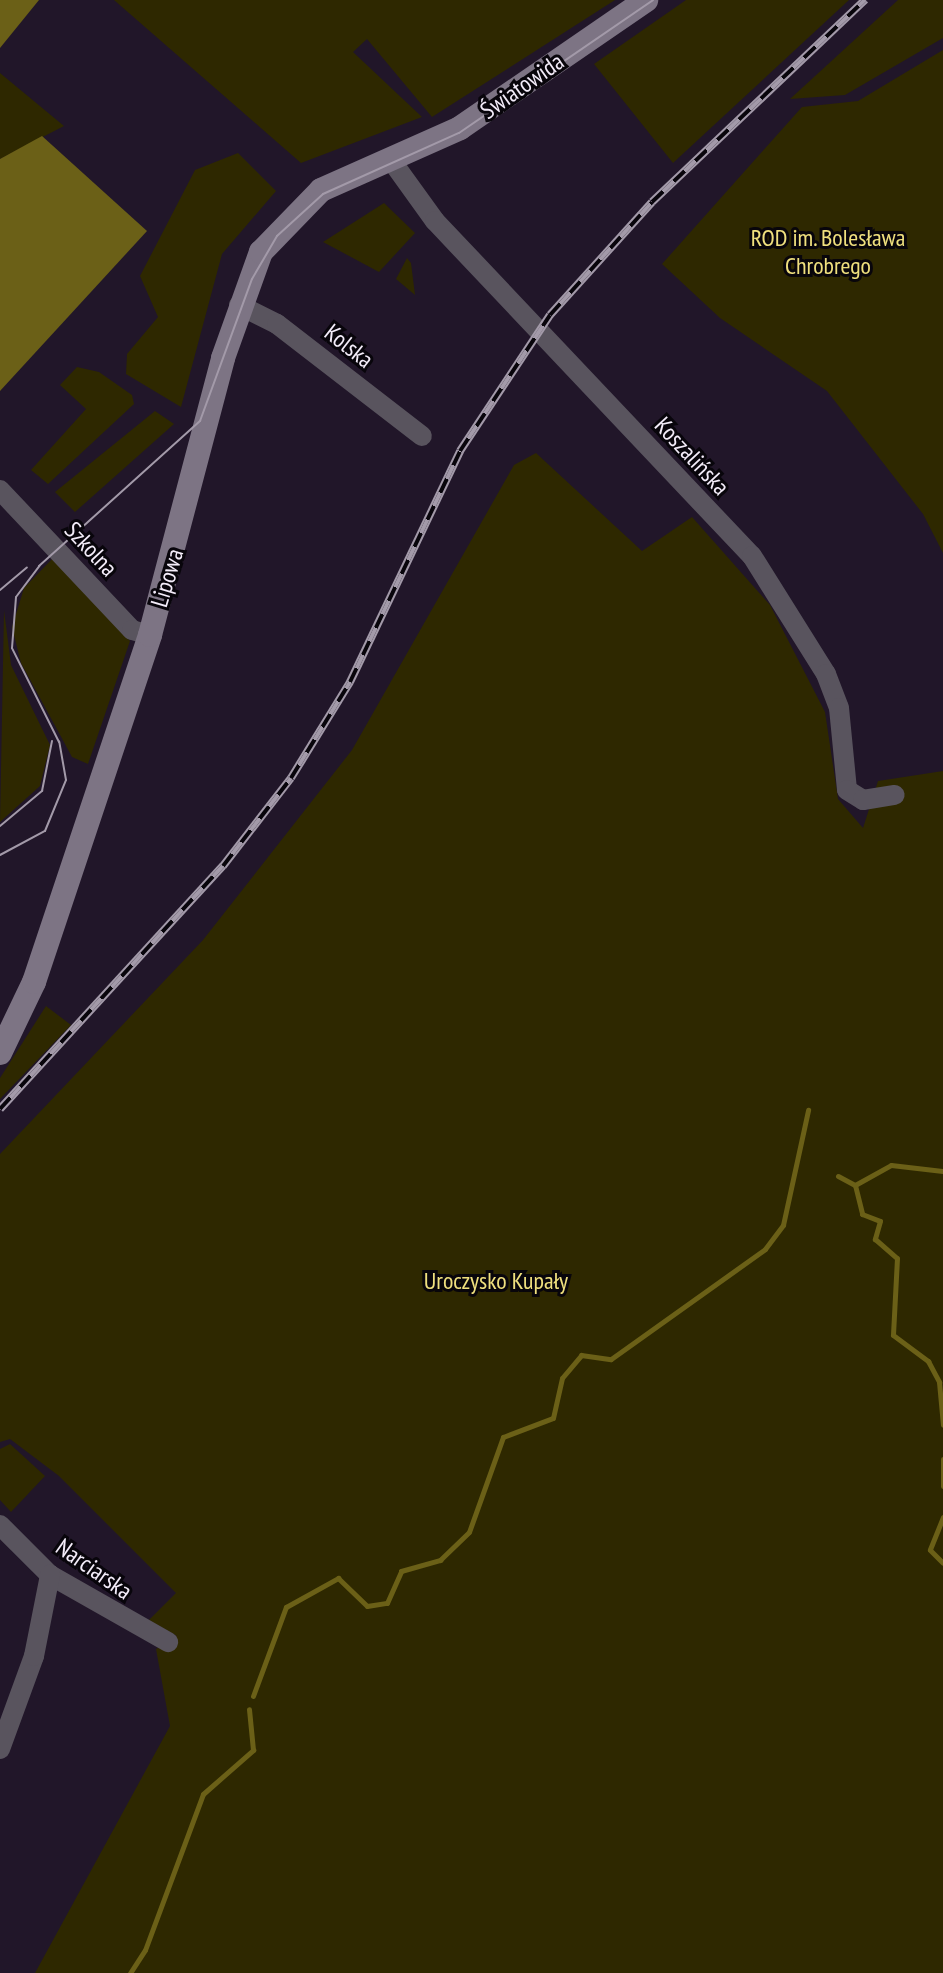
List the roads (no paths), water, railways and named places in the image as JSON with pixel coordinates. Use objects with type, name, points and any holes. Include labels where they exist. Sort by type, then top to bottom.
[{"type":"street","name":"Światowida","points":[[391,160],[460,128],[646,0]]},
{"type":"street","name":"Lipowa","points":[[0,1053],[34,982],[150,635],[239,305],[261,252],[302,204],[391,160]]},
{"type":"street","name":"Koszalińska","points":[[391,160],[435,221],[752,556],[826,674],[839,708],[847,790],[863,800],[895,795]]},
{"type":"street","name":"Kolska","points":[[239,305],[277,324],[422,436]]},
{"type":"street","name":"Szkolna","points":[[0,490],[132,630],[150,635]]},
{"type":"street","name":"Narciarska","points":[[0,1525],[50,1575],[168,1642]]},
{"type":"street","points":[[0,1749],[34,1656],[50,1575]]},
{"type":"waterway","points":[[253,1696],[286,1607],[338,1578],[367,1606],[387,1603],[401,1571],[440,1560],[469,1532],[503,1437],[553,1418],[562,1378],[581,1355],[611,1359],[765,1249],[783,1225],[808,1110]]},
{"type":"waterway","points":[[855,1185],[891,1165],[943,1171]]},
{"type":"waterway","points":[[838,1176],[855,1185],[862,1214],[880,1221],[875,1239],[897,1258],[893,1335],[928,1361],[939,1382],[943,1425]]},
{"type":"waterway","points":[[943,1459],[943,1486]]},
{"type":"waterway","points":[[943,1517],[930,1550],[943,1563]]},
{"type":"waterway","points":[[130,1973],[145,1950],[203,1794],[253,1750],[249,1709]]},
{"type":"tram line","points":[[0,855],[45,831],[66,780],[59,742],[12,648],[16,597],[39,566],[200,421],[252,279],[277,236],[323,194],[459,133],[653,0]]},
{"type":"tram line","points":[[0,590],[27,567]]},
{"type":"tram line","points":[[0,826],[42,791],[52,741]]},
{"type":"railway","points":[[0,1109],[223,866],[291,778],[350,682],[460,451],[550,315],[652,202],[865,0]]},
{"type":"park label","name":"ROD im. Bolesława Chrobrego","points":[[828,252]]},
{"type":"park label","name":"Uroczysko Kupały","points":[[496,1281]]}]
